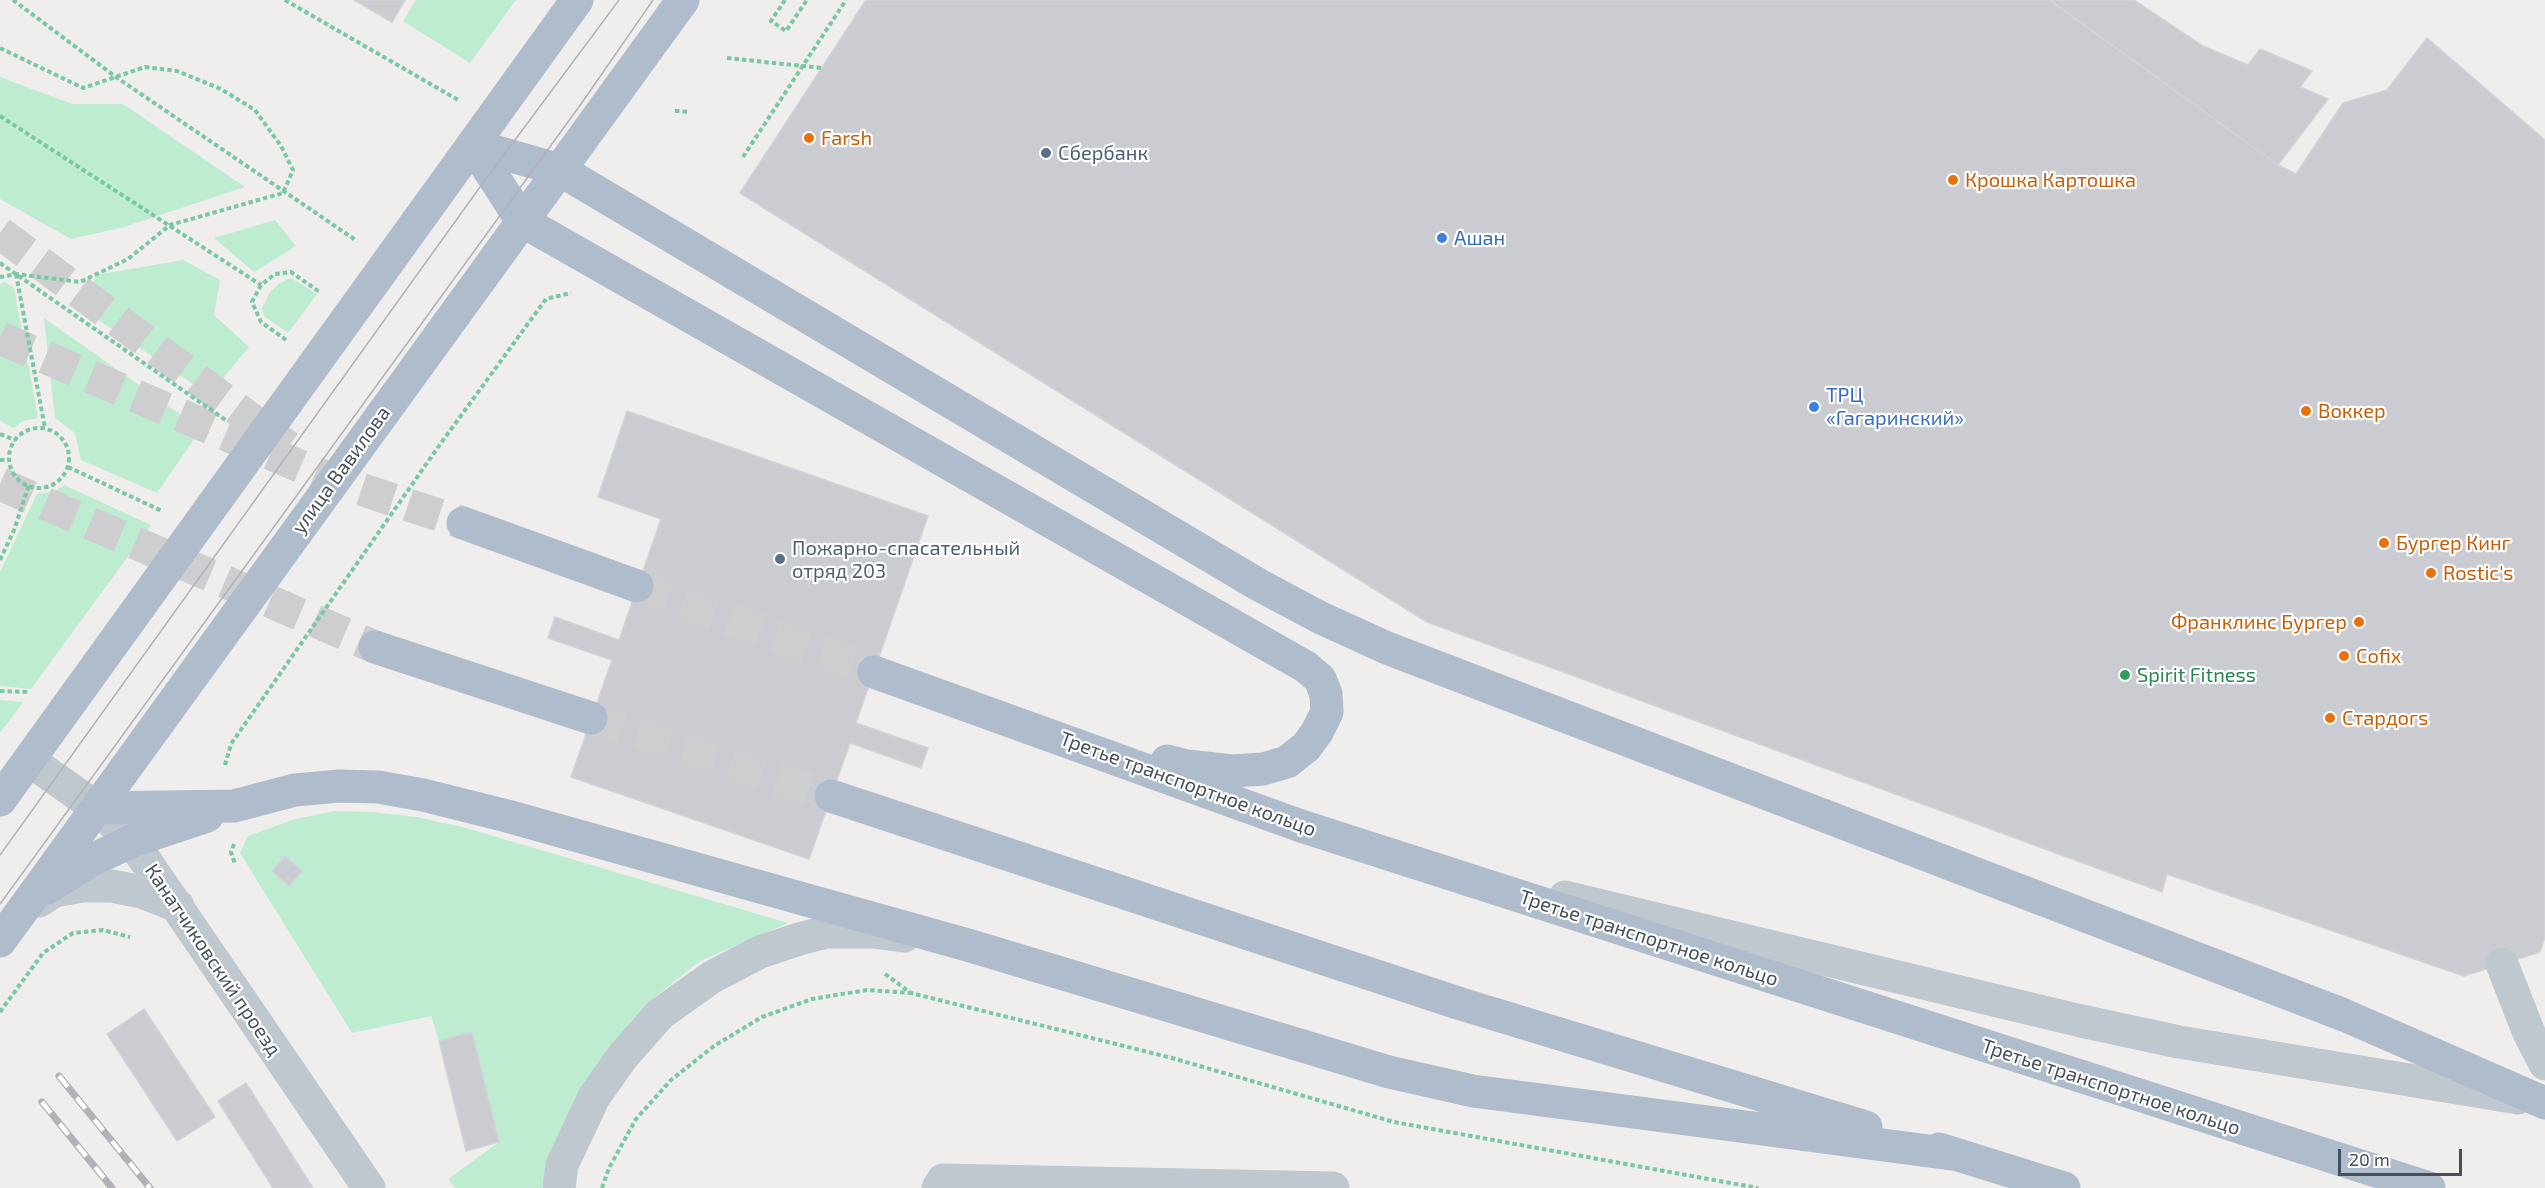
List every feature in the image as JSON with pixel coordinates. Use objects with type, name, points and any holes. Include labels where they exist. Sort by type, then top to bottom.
[{"type":"main road","points":[[0,800],[577,0]]},
{"type":"main road","name":"улица Вавилова","points":[[0,941],[683,0]]},
{"type":"main road","points":[[473,145],[560,170],[1248,579],[1321,618],[1386,648],[2344,1015],[2540,1102]]},
{"type":"main road","points":[[473,145],[522,221],[1306,667],[1320,679],[1326,694],[1326,712],[1317,732],[1306,747],[1287,762],[1263,769],[1232,771],[1187,766],[1017,723]]},
{"type":"main road","points":[[463,524],[637,586]]},
{"type":"main road","points":[[375,647],[591,718]]},
{"type":"main road","name":"Третье транспортное кольцо","points":[[874,672],[1301,826],[2429,1188]]},
{"type":"main road","points":[[21,913],[52,884],[90,861],[132,842],[234,806],[295,790],[339,786],[378,787],[423,795],[507,816],[971,946],[1389,1072],[1473,1091],[1959,1155]]},
{"type":"main road","points":[[831,796],[1461,1004],[2064,1188]]},
{"type":"main road","points":[[97,808],[234,806]]},
{"type":"street","name":"Канатчиковский проезд","points":[[29,760],[97,808],[132,842],[369,1188]]},
{"type":"street","points":[[1391,855],[2146,1035],[2540,1102]]},
{"type":"street","points":[[21,913],[54,891],[83,886],[112,886],[142,892],[178,906]]},
{"type":"street","points":[[559,1188],[562,1165],[578,1129],[594,1097],[623,1056],[660,1014],[712,978],[760,952],[826,932],[873,932],[971,946]]},
{"type":"street","points":[[2502,964],[2529,1034],[2545,1064]]},
{"type":"street","points":[[938,1188],[943,1180],[1333,1188]]},
{"type":"path","points":[[13,0],[116,77],[360,243]]},
{"type":"path","points":[[285,0],[463,104]]},
{"type":"path","points":[[785,0],[771,21],[786,31],[807,0]]},
{"type":"path","points":[[743,157],[846,0]]},
{"type":"path","points":[[0,48],[83,88],[145,67],[177,70],[221,89],[255,110],[281,146],[293,170],[284,193]]},
{"type":"path","points":[[727,58],[822,68]]},
{"type":"path","points":[[675,111],[689,112]]},
{"type":"path","points":[[0,116],[261,285]]},
{"type":"path","points":[[0,278],[16,274],[80,282],[128,259],[170,225],[284,193]]},
{"type":"path","points":[[0,263],[228,422]]},
{"type":"path","points":[[287,342],[261,322],[256,312],[252,302],[261,285],[275,274],[291,272],[323,294]]},
{"type":"path","points":[[16,274],[45,428]]},
{"type":"path","points":[[225,765],[231,744],[237,734],[441,443],[546,299],[578,291]]},
{"type":"path","points":[[45,428],[62,438],[69,457],[68,467],[56,482],[47,487],[29,485],[15,476],[9,460],[15,440],[28,430],[45,428]]},
{"type":"path","points":[[0,434],[15,440]]},
{"type":"path","points":[[0,460],[9,460]]},
{"type":"path","points":[[68,467],[163,512]]},
{"type":"path","points":[[0,560],[14,530],[29,485]]},
{"type":"path","points":[[0,691],[38,693]]},
{"type":"path","points":[[0,1012],[43,953],[73,933],[104,930],[130,938]]},
{"type":"path","points":[[602,1188],[609,1168],[636,1119],[671,1080],[714,1046],[762,1017],[812,999],[867,990],[911,993]]},
{"type":"green space","points":[[416,0],[516,0],[470,63],[403,21]]},
{"type":"green space","points":[[0,77],[72,104],[123,104],[245,187],[124,227],[71,239],[0,199]]},
{"type":"green space","points":[[275,220],[296,246],[254,272],[214,238]]},
{"type":"green space","points":[[183,260],[220,280],[214,315],[249,347],[209,395],[84,310],[96,275]]},
{"type":"green space","points":[[291,278],[317,294],[288,333],[264,316],[262,309],[270,292],[280,283]]},
{"type":"green space","points":[[5,282],[14,288],[38,418],[23,421],[14,428],[0,421],[0,284]]},
{"type":"green space","points":[[44,318],[201,429],[157,493],[81,460],[75,433],[55,418]]},
{"type":"green space","points":[[64,485],[151,525],[31,689],[0,686],[0,572],[37,494],[56,491]]},
{"type":"green space","points":[[0,700],[23,702],[0,733]]},
{"type":"green space","points":[[335,811],[417,817],[466,828],[788,923],[700,961],[650,1001],[612,1044],[556,1143],[542,1188],[455,1188],[448,1179],[499,1142],[472,1033],[439,1041],[431,1016],[352,1033],[240,853],[248,836],[295,819]]},
{"type":"building","points":[[354,0],[405,0],[392,22]]},
{"type":"building","name":"ТРЦ «Гагаринский»","points":[[866,0],[2049,0],[2278,165],[2296,174],[2343,103],[2387,90],[2427,38],[2545,140],[2545,937],[2540,952],[2464,976],[2167,874],[2162,892],[1427,622],[740,193]]},
{"type":"building","points":[[2050,0],[2134,0],[2203,46],[2248,65],[2260,49],[2312,71],[2300,87],[2328,99],[2278,165]]},
{"type":"building","points":[[627,411],[928,516],[856,723],[928,748],[921,768],[850,743],[809,859],[571,777],[612,660],[548,638],[555,617],[619,640],[661,519],[598,497]]},
{"type":"building","points":[[285,856],[302,871],[289,886],[272,871]]},
{"type":"building","points":[[144,1009],[215,1117],[177,1141],[107,1034]]},
{"type":"building","points":[[472,1032],[499,1142],[466,1151],[439,1041]]},
{"type":"building","points":[[246,1083],[313,1188],[273,1188],[218,1101]]},
{"type":"tunnel","points":[[0,233],[288,447]]},
{"type":"tunnel","points":[[0,338],[330,479],[463,523]]},
{"type":"tunnel","points":[[0,484],[375,647]]},
{"type":"tunnel","points":[[637,586],[874,672]]},
{"type":"tunnel","points":[[591,718],[831,796]]},
{"type":"tram line","points":[[0,855],[480,187],[619,0]]},
{"type":"tram line","points":[[0,904],[581,104],[653,0]]},
{"type":"railway","points":[[59,1076],[150,1188]]},
{"type":"railway","points":[[42,1102],[112,1188]]},
{"type":"place","name":"Farsh","points":[[809,138]]},
{"type":"place","name":"Сбербанк","points":[[1046,153]]},
{"type":"place","name":"Крошка Картошка","points":[[1953,180]]},
{"type":"place","name":"Ашан","points":[[1442,238]]},
{"type":"place","name":"ТРЦ «Гагаринский»","points":[[1814,407]]},
{"type":"place","name":"Воккер","points":[[2306,411]]},
{"type":"place","name":"Бургер Кинг","points":[[2384,543]]},
{"type":"place","name":"Пожарно-спасательный отряд 203","points":[[780,559]]},
{"type":"place","name":"Rostic's","points":[[2431,573]]},
{"type":"place","name":"Франклинс Бургер","points":[[2359,622]]},
{"type":"place","name":"Cofix","points":[[2344,656]]},
{"type":"place","name":"Spirit Fitness","points":[[2125,675]]},
{"type":"place","name":"Стардогs","points":[[2330,718]]}]
